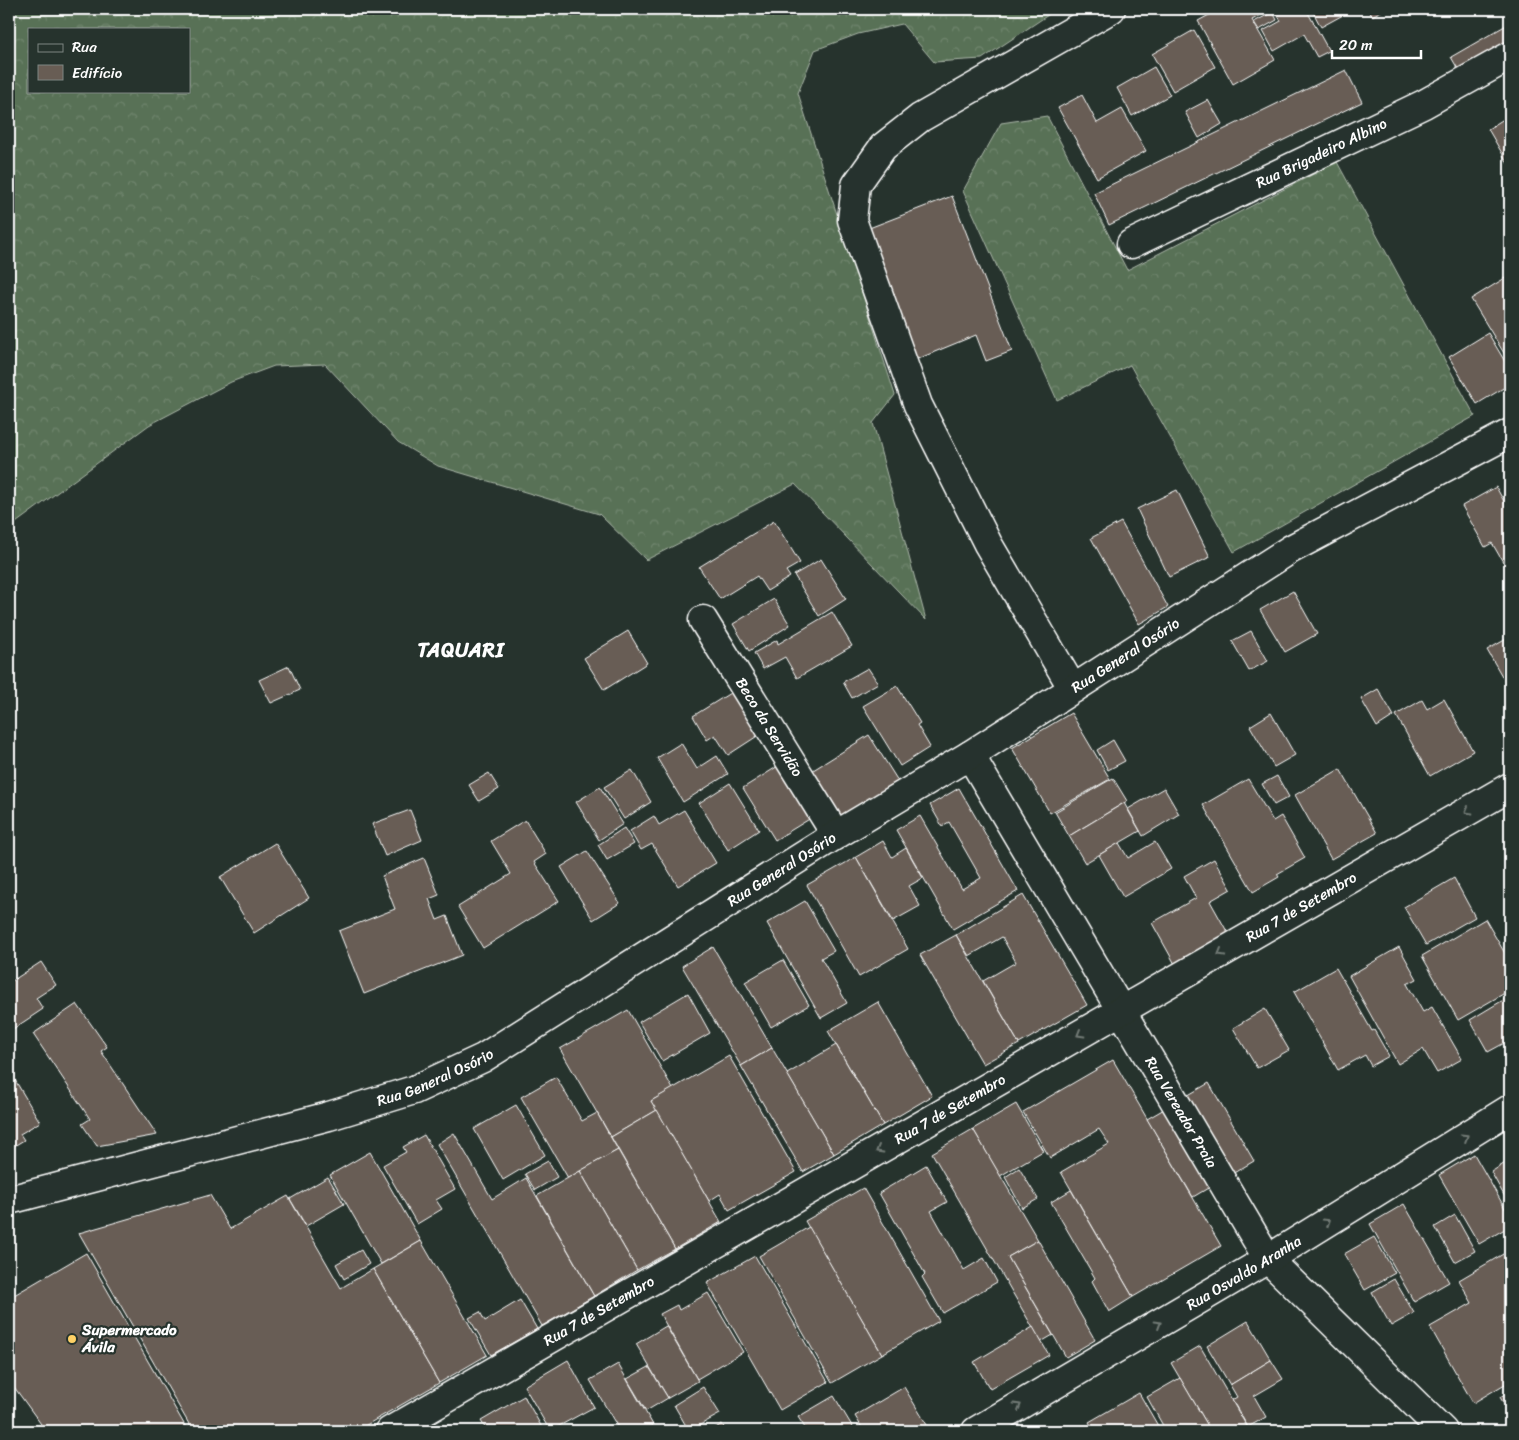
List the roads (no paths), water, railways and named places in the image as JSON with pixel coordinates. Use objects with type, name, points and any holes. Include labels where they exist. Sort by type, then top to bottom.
[{"type":"street","points":[[1072,689],[988,544],[918,405],[852,220],[856,185],[883,147],[920,118],[1111,9]]},
{"type":"street","name":"Rua Brigadeiro Albino","points":[[1131,244],[1424,104],[1510,56]]},
{"type":"street","name":"Rua General Osório","points":[[9,1200],[329,1116],[414,1090],[483,1058],[836,835],[970,755],[1291,549],[1510,433]]},
{"type":"street","name":"Beco da Servidão","points":[[703,620],[836,835]]},
{"type":"street","name":"Rua Vereador Praia","points":[[970,755],[1268,1259],[1443,1431]]},
{"type":"street","name":"Rua 7 de Setembro","points":[[390,1431],[1510,787]]},
{"type":"street","name":"Rua Osvaldo Aranha","points":[[976,1431],[1268,1259],[1510,1109]]},
{"type":"place","name":"Supermercado Ávila","points":[[72,1339]]},
{"type":"district","name":"TAQUARI","points":[[461,650]]}]
